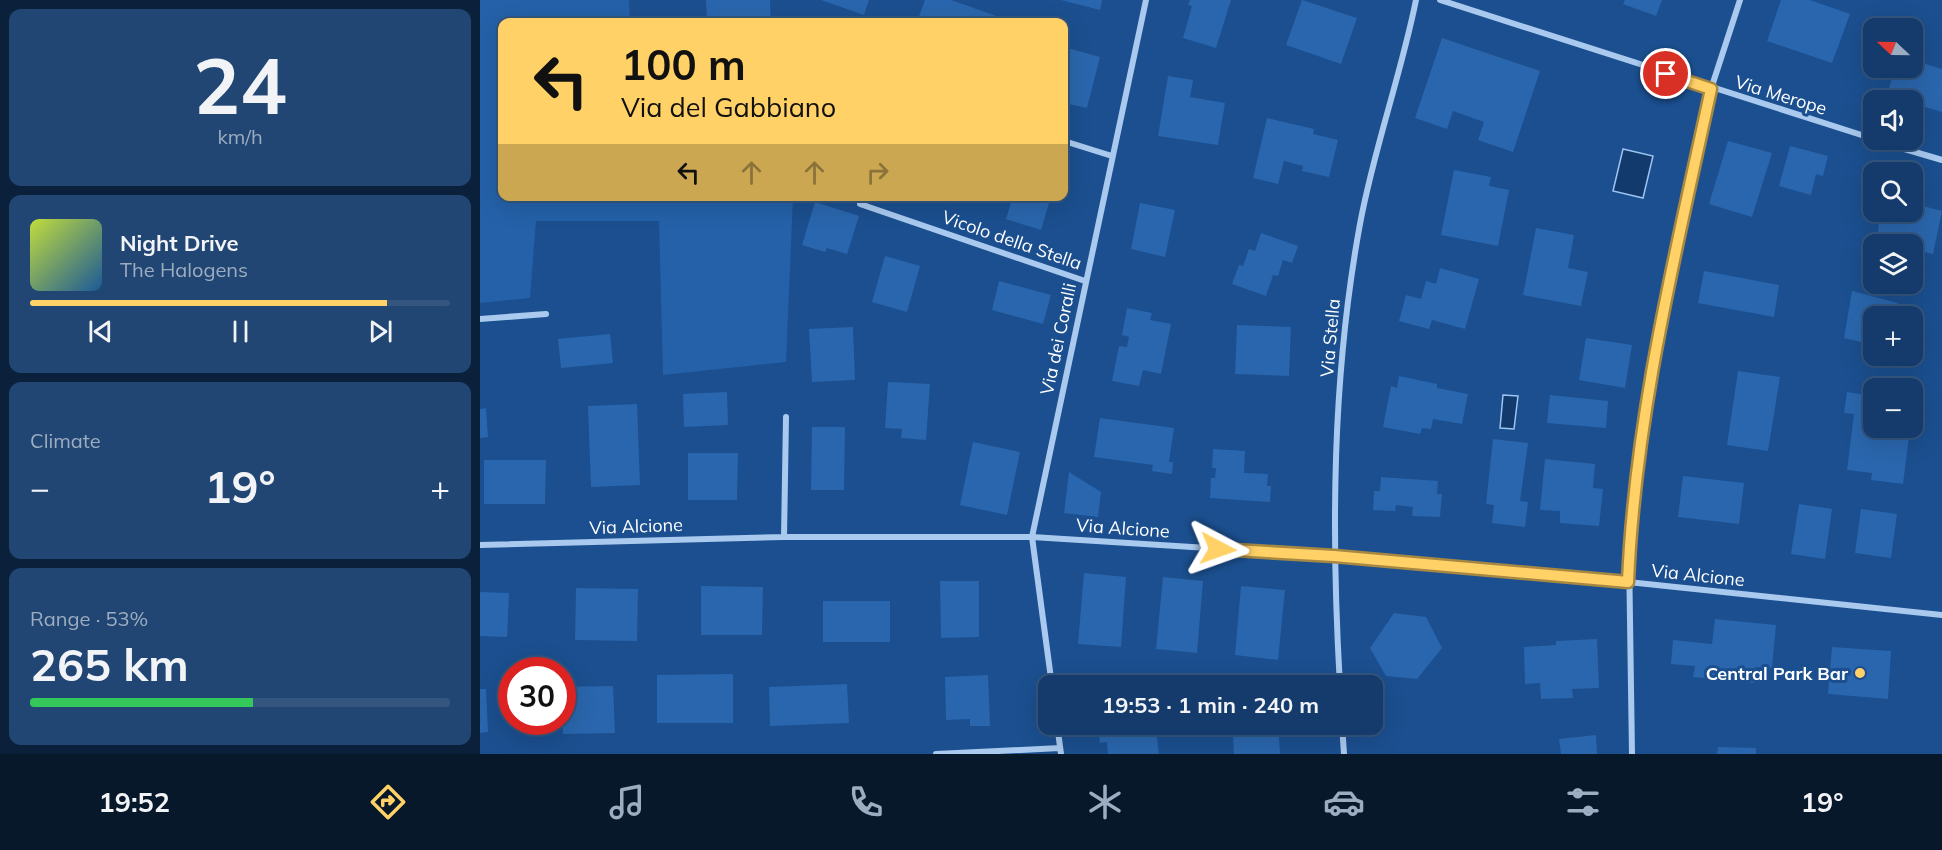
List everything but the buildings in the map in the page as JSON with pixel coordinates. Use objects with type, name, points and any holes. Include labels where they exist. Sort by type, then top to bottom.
[{"type":"street","name":"Via dei Coralli","points":[[1051,675],[1032,537],[1146,0]]},
{"type":"street","name":"Via Stella","points":[[1339,675],[1334,556],[1342,368],[1349,290],[1371,175],[1416,0]]},
{"type":"street","name":"Via Merope","points":[[1440,0],[1711,89],[1863,136]]},
{"type":"street","points":[[1632,754],[1628,582],[1632,523],[1647,403],[1680,229],[1711,89],[1740,0]]},
{"type":"street","points":[[1068,142],[1112,156]]},
{"type":"street","name":"Via Merope","points":[[1910,150],[1942,160]]},
{"type":"street","name":"Vicolo della Stella","points":[[860,204],[1085,281]]},
{"type":"street","points":[[480,319],[546,314]]},
{"type":"street","points":[[784,537],[786,417]]},
{"type":"street","name":"Via Alcione","points":[[480,545],[784,537],[1032,537],[1334,556],[1628,582],[1942,615]]},
{"type":"street","points":[[936,754],[1060,751],[1058,735]]},
{"type":"street","points":[[1343,735],[1344,754]]},
{"type":"shaded area","points":[[480,0],[629,0],[630,18],[498,18],[498,201],[793,201],[786,362],[663,375],[659,221],[536,221],[530,298],[480,303]]},
{"type":"shaded area","points":[[1623,149],[1653,156],[1643,198],[1613,191]]},
{"type":"shaded area","points":[[1503,395],[1518,396],[1514,429],[1500,428]]},
{"type":"place","name":"Central Park Bar","points":[[1860,673]]},
{"type":"route","points":[[1218,549],[1334,556],[1628,582],[1632,523],[1647,403],[1682,219],[1711,89],[1666,74]]}]
